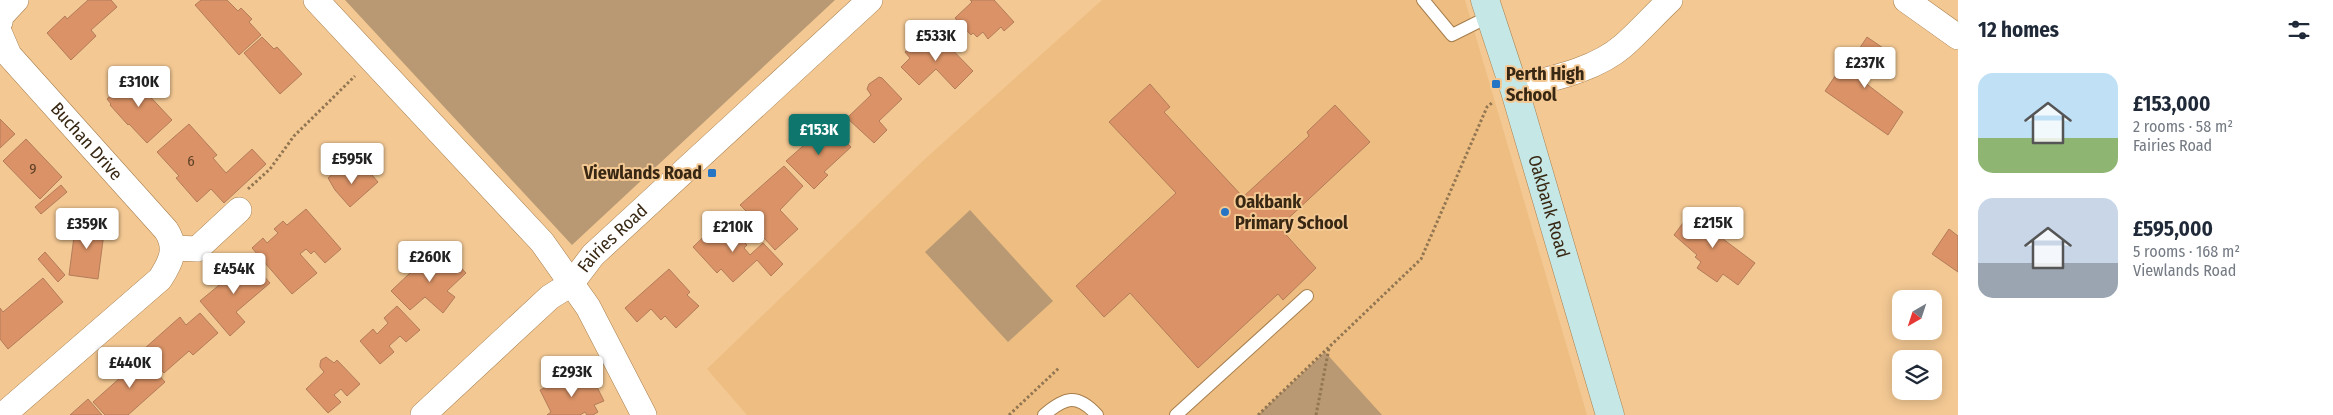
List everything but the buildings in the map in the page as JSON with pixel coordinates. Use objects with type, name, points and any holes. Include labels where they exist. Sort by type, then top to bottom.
[{"type":"street","points":[[0,22],[7,8],[16,0]]},
{"type":"street","points":[[316,0],[542,242],[588,307],[644,415]]},
{"type":"street","name":"Fairies Road","points":[[423,415],[550,297],[571,284],[593,255],[870,0]]},
{"type":"street","points":[[1514,88],[1563,75],[1621,48],[1670,0]]},
{"type":"street","points":[[1906,0],[1958,37]]},
{"type":"street","name":"Oakbank Road","points":[[1488,8],[1514,88],[1610,415]]},
{"type":"street","name":"Buchan Drive","points":[[0,34],[9,55],[166,230],[172,238],[174,248]]},
{"type":"street","points":[[3,415],[160,279],[171,263],[174,248],[197,249],[239,210]]},
{"type":"lane","points":[[1423,0],[1452,36],[1488,8]]},
{"type":"lane","points":[[1176,415],[1306,296]]},
{"type":"lane","points":[[1044,415],[1056,404],[1070,399],[1080,402],[1097,415]]},
{"type":"path","points":[[239,210],[247,190],[270,169],[294,136],[370,58]]},
{"type":"path","points":[[1258,415],[1421,259],[1487,107],[1514,88]]},
{"type":"path","points":[[1316,415],[1329,348]]},
{"type":"path","points":[[1009,415],[1060,368]]},
{"type":"shaded area","points":[[345,0],[835,0],[572,245]]},
{"type":"shaded area","points":[[1102,0],[1465,0],[1587,415],[747,415],[707,369],[925,159]]},
{"type":"shaded area","points":[[970,210],[1053,301],[1008,342],[925,252]]},
{"type":"shaded area","points":[[1325,352],[1382,415],[1258,415]]},
{"type":"place","name":"Perth High School","points":[[1496,84]]},
{"type":"place","name":"Viewlands Road","points":[[712,173]]},
{"type":"place","name":"Oakbank Primary School","points":[[1225,212]]}]
